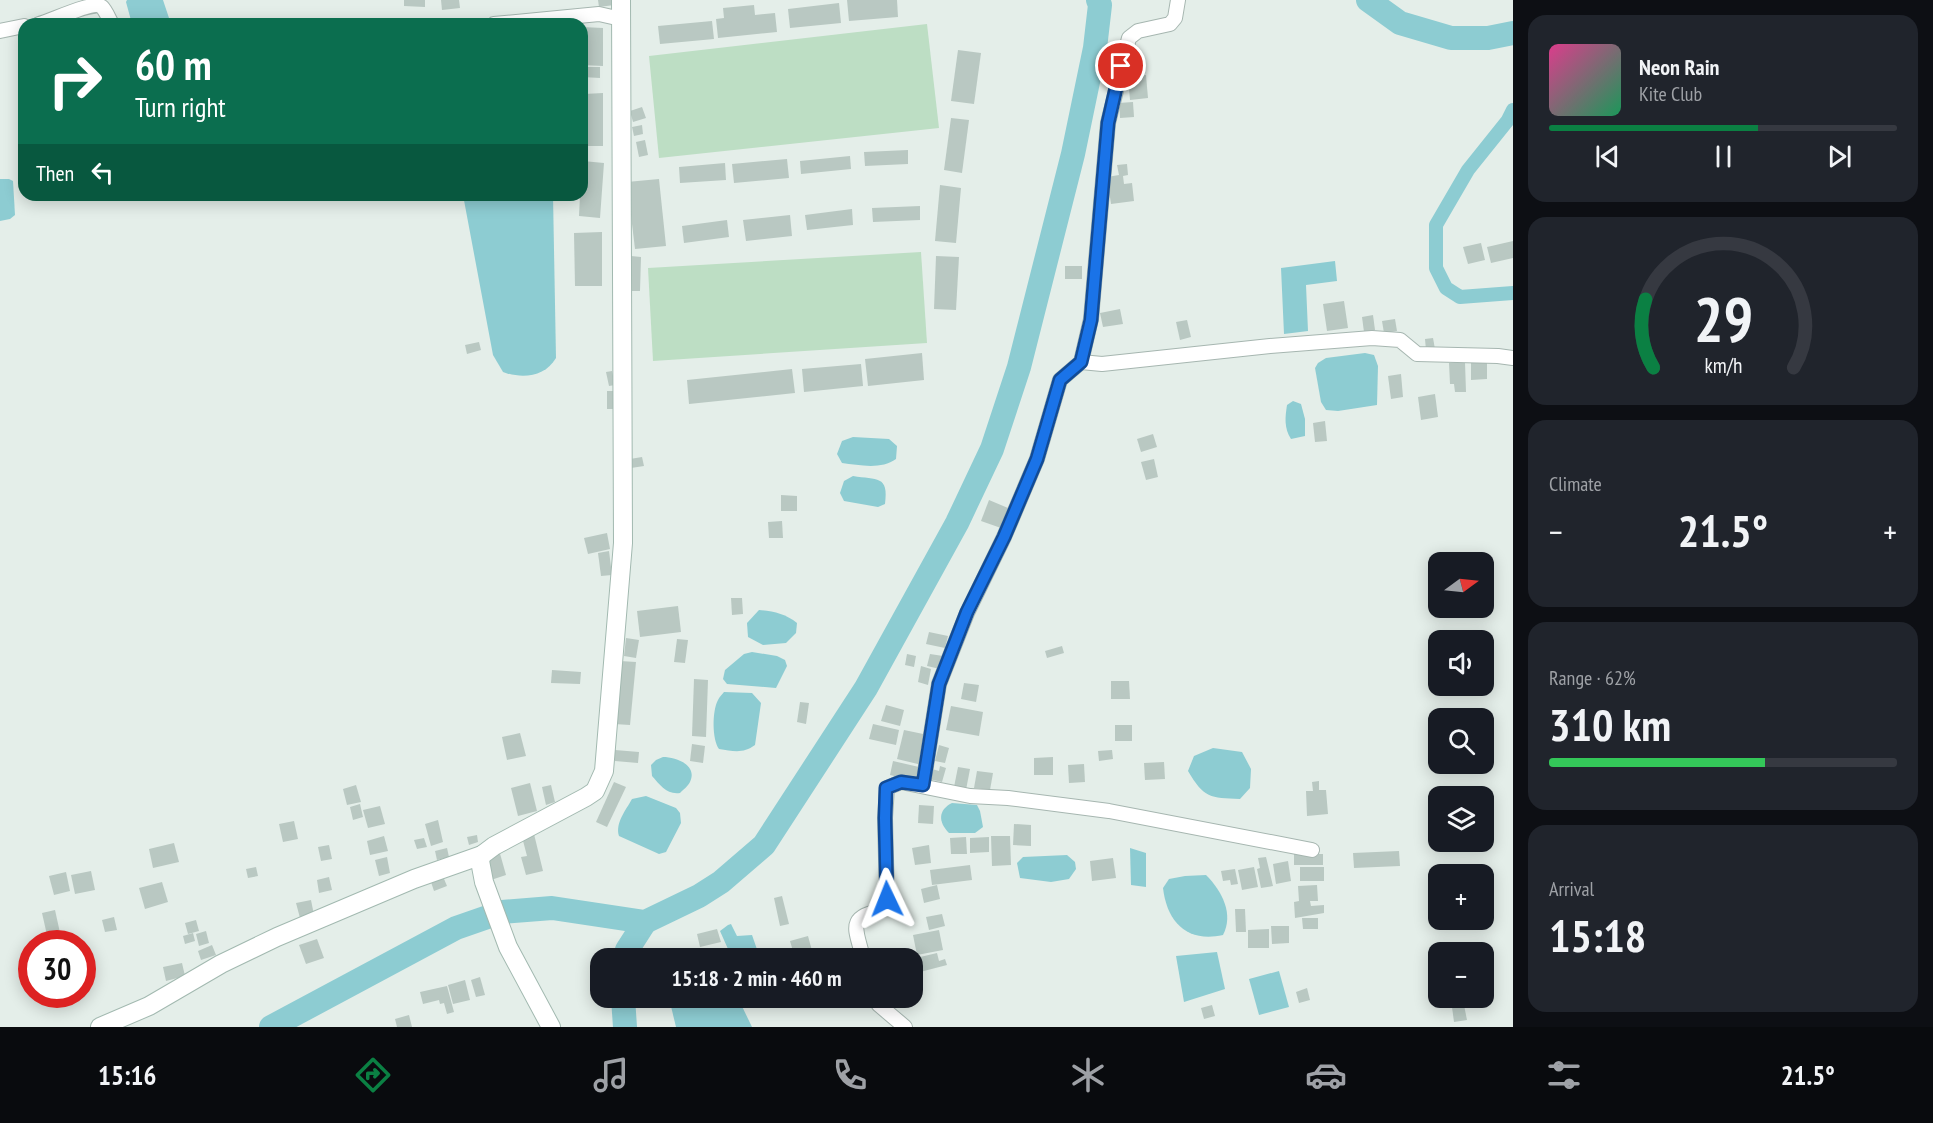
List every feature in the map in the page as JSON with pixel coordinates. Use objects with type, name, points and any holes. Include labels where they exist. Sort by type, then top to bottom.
[{"type":"street","points":[[100,1027],[149,1006],[221,964],[277,937],[414,879],[482,855],[595,791],[604,771],[623,543],[621,0]]},
{"type":"street","points":[[923,785],[939,684],[967,612],[1004,537],[1037,459],[1060,380],[1081,362],[1091,320],[1108,123],[1121,66],[1130,39],[1138,31],[1170,24],[1175,18],[1178,0]]},
{"type":"street","points":[[55,18],[98,5],[102,7],[108,18]]},
{"type":"street","points":[[557,18],[599,14],[621,19]]},
{"type":"street","points":[[0,31],[18,27]]},
{"type":"street","points":[[1081,362],[1102,364],[1270,346],[1372,338],[1400,340],[1417,354],[1513,358]]},
{"type":"street","points":[[861,948],[856,925],[859,918],[865,914],[882,910],[887,899],[886,788],[901,782],[970,796],[1008,798],[1108,811],[1312,850]]},
{"type":"street","points":[[482,855],[480,870],[507,947],[551,1027]]},
{"type":"street","points":[[883,1008],[905,1027]]},
{"type":"green space","points":[[927,24],[939,128],[659,158],[649,56]]},
{"type":"green space","points":[[921,252],[927,343],[653,361],[648,268]]},
{"type":"water","points":[[127,0],[163,0],[169,18],[130,18]]},
{"type":"water","points":[[0,179],[13,181],[15,215],[10,219],[0,221]]},
{"type":"water","points":[[464,201],[553,201],[556,358],[546,369],[525,376],[503,372],[493,355]]},
{"type":"water","points":[[1335,261],[1337,281],[1306,285],[1308,331],[1284,334],[1281,268]]},
{"type":"water","points":[[1365,353],[1374,355],[1378,366],[1377,405],[1338,411],[1326,410],[1321,402],[1315,368],[1318,363],[1326,358]]},
{"type":"water","points":[[1293,401],[1301,404],[1305,419],[1305,436],[1291,439],[1286,427],[1286,419],[1287,405]]},
{"type":"water","points":[[853,437],[889,439],[897,446],[896,459],[877,466],[842,463],[837,454],[842,441]]},
{"type":"water","points":[[853,476],[875,479],[883,483],[886,495],[885,504],[878,507],[844,501],[840,493],[844,481]]},
{"type":"water","points":[[759,610],[769,611],[793,620],[797,623],[796,633],[786,643],[763,645],[748,637],[747,623]]},
{"type":"water","points":[[752,652],[777,656],[785,660],[787,666],[776,688],[727,684],[723,679],[725,670],[744,654]]},
{"type":"water","points":[[724,692],[752,693],[761,703],[755,745],[746,750],[719,749],[717,744],[714,718],[718,699]]},
{"type":"water","points":[[1213,748],[1242,752],[1251,769],[1250,788],[1240,799],[1209,795],[1199,787],[1188,771],[1194,756]]},
{"type":"water","points":[[663,757],[679,760],[691,771],[690,782],[680,793],[668,791],[652,776],[651,765]]},
{"type":"water","points":[[646,796],[676,808],[680,813],[681,823],[666,852],[659,854],[619,836],[618,826],[632,799]]},
{"type":"water","points":[[952,803],[977,805],[983,827],[975,833],[949,833],[941,821],[941,816],[944,809]]},
{"type":"water","points":[[1130,848],[1146,853],[1146,887],[1131,885]]},
{"type":"water","points":[[1067,855],[1075,862],[1076,869],[1069,879],[1051,882],[1020,878],[1017,863],[1023,857]]},
{"type":"water","points":[[1206,875],[1217,888],[1225,903],[1227,919],[1223,935],[1210,937],[1189,933],[1174,920],[1165,900],[1163,888],[1169,879]]},
{"type":"water","points":[[731,924],[737,936],[752,935],[757,948],[728,948],[720,931]]},
{"type":"water","points":[[1217,952],[1225,989],[1184,1002],[1176,956]]},
{"type":"water","points":[[1279,971],[1289,1007],[1259,1015],[1249,979]]},
{"type":"water","points":[[671,1008],[743,1008],[752,1027],[676,1027]]},
{"type":"building","points":[[404,0],[425,0],[425,7],[404,6]]},
{"type":"building","points":[[441,0],[459,0],[460,8],[442,10]]},
{"type":"building","points":[[598,0],[613,0],[614,5],[599,7]]},
{"type":"building","points":[[847,0],[897,0],[898,17],[849,21]]},
{"type":"building","points":[[839,3],[841,23],[790,28],[788,9]]},
{"type":"building","points":[[754,5],[755,15],[775,13],[777,32],[718,38],[716,19],[724,18],[723,8]]},
{"type":"building","points":[[712,21],[714,39],[660,44],[658,26]]},
{"type":"building","points":[[588,27],[603,28],[603,66],[588,65]]},
{"type":"building","points":[[958,50],[981,53],[974,104],[951,101]]},
{"type":"building","points":[[588,67],[600,67],[600,78],[588,77]]},
{"type":"building","points":[[1146,75],[1148,98],[1130,100],[1128,77]]},
{"type":"building","points":[[603,93],[603,146],[588,146],[588,94]]},
{"type":"building","points":[[1133,102],[1134,117],[1120,118],[1119,103]]},
{"type":"building","points":[[642,107],[646,118],[633,122],[630,111]]},
{"type":"building","points":[[951,118],[969,120],[962,173],[944,170]]},
{"type":"building","points":[[642,125],[643,134],[634,136],[632,127]]},
{"type":"building","points":[[645,140],[648,155],[639,157],[636,142]]},
{"type":"building","points":[[908,150],[908,164],[865,166],[864,152]]},
{"type":"building","points":[[850,156],[851,169],[801,174],[800,161]]},
{"type":"building","points":[[787,159],[789,178],[734,183],[732,164]]},
{"type":"building","points":[[588,161],[604,163],[600,218],[579,216],[580,201],[588,201]]},
{"type":"building","points":[[725,163],[726,180],[680,183],[679,167]]},
{"type":"building","points":[[1127,164],[1128,175],[1123,176],[1124,184],[1132,183],[1134,201],[1111,204],[1107,177],[1119,175],[1117,165]]},
{"type":"building","points":[[659,179],[666,246],[635,249],[627,182]]},
{"type":"building","points":[[940,185],[961,188],[956,243],[935,241]]},
{"type":"building","points":[[920,206],[920,220],[873,222],[872,208]]},
{"type":"building","points":[[852,209],[853,225],[807,230],[805,215]]},
{"type":"building","points":[[790,215],[792,236],[746,241],[743,220]]},
{"type":"building","points":[[727,220],[729,237],[684,243],[682,226]]},
{"type":"building","points":[[602,232],[602,286],[575,286],[574,233]]},
{"type":"building","points":[[1513,241],[1513,258],[1491,263],[1487,247]]},
{"type":"building","points":[[1481,243],[1485,260],[1468,264],[1463,247]]},
{"type":"building","points":[[631,256],[641,257],[640,291],[630,291]]},
{"type":"building","points":[[936,256],[959,257],[956,310],[934,309]]},
{"type":"building","points":[[1065,266],[1082,266],[1082,279],[1065,279]]},
{"type":"building","points":[[1344,301],[1348,328],[1327,331],[1323,304]]},
{"type":"building","points":[[1120,309],[1123,324],[1103,327],[1100,313]]},
{"type":"building","points":[[1373,315],[1375,330],[1364,332],[1362,317]]},
{"type":"building","points":[[1395,319],[1397,331],[1384,333],[1382,321]]},
{"type":"building","points":[[1187,320],[1191,337],[1180,340],[1176,322]]},
{"type":"building","points":[[1433,338],[1435,349],[1426,350],[1425,339]]},
{"type":"building","points":[[479,342],[481,350],[467,354],[465,345]]},
{"type":"building","points":[[922,353],[924,380],[868,386],[865,359]]},
{"type":"building","points":[[1471,360],[1487,360],[1487,379],[1471,380]]},
{"type":"building","points":[[1465,362],[1466,392],[1455,392],[1454,384],[1450,384],[1449,363]]},
{"type":"building","points":[[861,364],[863,386],[804,392],[802,369]]},
{"type":"building","points":[[792,369],[795,393],[689,404],[687,380]]},
{"type":"building","points":[[612,371],[615,385],[609,386],[606,372]]},
{"type":"building","points":[[1401,374],[1403,397],[1391,399],[1388,376]]},
{"type":"building","points":[[607,391],[616,391],[617,409],[607,409]]},
{"type":"building","points":[[1435,394],[1438,417],[1421,420],[1418,397]]},
{"type":"building","points":[[1325,421],[1327,441],[1315,442],[1313,423]]},
{"type":"building","points":[[1153,434],[1157,447],[1141,452],[1137,439]]},
{"type":"building","points":[[642,457],[644,466],[631,468],[630,459]]},
{"type":"building","points":[[1154,459],[1158,477],[1146,480],[1141,462]]},
{"type":"building","points":[[781,495],[797,496],[797,511],[781,511]]},
{"type":"building","points":[[989,500],[1008,508],[1001,528],[981,521]]},
{"type":"building","points":[[782,521],[783,538],[769,538],[768,522]]},
{"type":"building","points":[[607,533],[610,549],[588,554],[584,538]]},
{"type":"building","points":[[609,551],[612,575],[601,576],[598,553]]},
{"type":"building","points":[[731,598],[742,598],[743,614],[732,615]]},
{"type":"building","points":[[678,606],[681,632],[640,637],[637,611]]},
{"type":"building","points":[[929,632],[948,636],[945,648],[926,644]]},
{"type":"building","points":[[626,638],[639,640],[636,658],[624,656]]},
{"type":"building","points":[[677,639],[688,640],[685,663],[674,662]]},
{"type":"building","points":[[1062,646],[1064,653],[1047,658],[1045,651]]},
{"type":"building","points":[[907,654],[916,656],[914,667],[905,665]]},
{"type":"building","points":[[930,654],[943,656],[940,669],[927,666]]},
{"type":"building","points":[[620,661],[636,662],[630,725],[614,724]]},
{"type":"building","points":[[921,666],[931,669],[928,685],[918,682]]},
{"type":"building","points":[[552,670],[581,672],[580,684],[551,683]]},
{"type":"building","points":[[694,679],[708,680],[706,737],[692,736]]},
{"type":"building","points":[[1111,681],[1129,681],[1130,699],[1111,699]]},
{"type":"building","points":[[964,683],[979,685],[976,702],[961,699]]},
{"type":"building","points":[[800,702],[809,703],[806,724],[797,722]]},
{"type":"building","points":[[886,705],[904,710],[900,726],[881,721]]},
{"type":"building","points":[[951,706],[983,712],[979,736],[946,730]]},
{"type":"building","points":[[873,724],[899,730],[896,745],[869,739]]},
{"type":"building","points":[[1115,725],[1132,725],[1132,741],[1115,741]]},
{"type":"building","points":[[904,730],[928,735],[922,765],[897,759]]},
{"type":"building","points":[[520,733],[526,756],[507,760],[502,737]]},
{"type":"building","points":[[692,744],[705,746],[703,763],[690,761]]},
{"type":"building","points":[[939,745],[949,748],[945,763],[935,761]]},
{"type":"building","points":[[615,750],[639,752],[638,763],[615,761]]},
{"type":"building","points":[[1112,750],[1113,759],[1099,761],[1098,751]]},
{"type":"building","points":[[1053,757],[1053,775],[1034,775],[1034,758]]},
{"type":"building","points":[[893,761],[919,767],[915,781],[890,775]]},
{"type":"building","points":[[1164,762],[1165,779],[1145,780],[1144,763]]},
{"type":"building","points":[[1084,764],[1085,782],[1069,783],[1068,765]]},
{"type":"building","points":[[940,766],[946,768],[942,782],[929,779],[932,769],[939,771]]},
{"type":"building","points":[[958,767],[970,769],[966,790],[954,787]]},
{"type":"building","points":[[977,771],[993,773],[990,790],[974,788]]},
{"type":"building","points":[[1319,781],[1319,790],[1326,790],[1328,814],[1307,816],[1306,791],[1313,791],[1312,782]]},
{"type":"building","points":[[614,782],[626,787],[607,827],[596,822]]},
{"type":"building","points":[[530,783],[537,811],[518,816],[511,788]]},
{"type":"building","points":[[356,785],[361,802],[347,805],[343,789]]},
{"type":"building","points":[[551,785],[555,802],[546,805],[542,787]]},
{"type":"building","points":[[360,804],[363,817],[353,820],[350,807]]},
{"type":"building","points":[[919,805],[934,806],[933,824],[918,823]]},
{"type":"building","points":[[380,806],[385,824],[368,828],[363,810]]},
{"type":"building","points":[[438,820],[443,842],[431,846],[425,824]]},
{"type":"building","points":[[294,821],[298,839],[283,842],[279,824]]},
{"type":"building","points":[[1014,824],[1031,825],[1031,846],[1013,845]]},
{"type":"building","points":[[534,834],[543,871],[526,875],[521,857],[527,856],[522,837]]},
{"type":"building","points":[[477,835],[478,842],[469,845],[467,837]]},
{"type":"building","points":[[384,836],[388,851],[370,855],[367,841]]},
{"type":"building","points":[[991,836],[1010,836],[1011,865],[992,866]]},
{"type":"building","points":[[966,837],[967,854],[951,854],[950,838]]},
{"type":"building","points":[[989,837],[989,852],[970,853],[970,838]]},
{"type":"building","points":[[424,838],[427,847],[417,849],[414,840]]},
{"type":"building","points":[[174,843],[179,862],[153,868],[149,849]]},
{"type":"building","points":[[329,845],[332,859],[321,861],[318,847]]},
{"type":"building","points":[[929,845],[931,863],[915,865],[912,848]]},
{"type":"building","points":[[447,848],[449,857],[437,860],[435,851]]},
{"type":"building","points":[[499,850],[506,875],[491,880],[487,868],[491,852]]},
{"type":"building","points":[[1399,851],[1400,866],[1354,868],[1353,853]]},
{"type":"building","points":[[1294,854],[1323,854],[1323,865],[1294,865]]},
{"type":"building","points":[[387,857],[390,873],[379,876],[375,860]]},
{"type":"building","points":[[1266,857],[1273,886],[1261,888],[1257,869],[1260,868],[1258,858]]},
{"type":"building","points":[[1113,858],[1116,878],[1092,881],[1090,861]]},
{"type":"building","points":[[1288,861],[1291,881],[1276,884],[1273,864]]},
{"type":"building","points":[[970,865],[972,880],[932,885],[930,870]]},
{"type":"building","points":[[256,867],[258,876],[248,878],[246,869]]},
{"type":"building","points":[[1254,867],[1258,887],[1242,890],[1238,870]]},
{"type":"building","points":[[1300,867],[1324,867],[1324,881],[1300,881]]},
{"type":"building","points":[[1235,869],[1238,884],[1231,885],[1230,880],[1223,881],[1221,871]]},
{"type":"building","points":[[91,871],[95,890],[75,894],[71,875]]},
{"type":"building","points":[[66,872],[70,891],[54,895],[49,876]]},
{"type":"building","points":[[442,874],[447,886],[434,891],[430,879]]},
{"type":"building","points":[[329,877],[332,890],[319,893],[317,880]]},
{"type":"building","points":[[162,882],[168,902],[145,909],[139,888]]},
{"type":"building","points":[[937,885],[940,899],[924,903],[921,889]]},
{"type":"building","points":[[1317,885],[1318,901],[1310,901],[1311,906],[1324,905],[1324,913],[1295,918],[1294,902],[1299,901],[1298,886]]},
{"type":"building","points":[[782,896],[789,924],[780,926],[774,898]]},
{"type":"building","points":[[311,900],[314,915],[300,918],[296,903]]},
{"type":"building","points":[[1235,909],[1245,909],[1246,932],[1236,932]]},
{"type":"building","points":[[55,910],[59,930],[46,930],[42,913]]},
{"type":"building","points":[[942,914],[945,926],[929,930],[926,917]]},
{"type":"building","points":[[114,917],[117,930],[105,932],[102,920]]},
{"type":"building","points":[[1302,918],[1318,918],[1318,929],[1303,929]]},
{"type":"building","points":[[196,920],[199,931],[188,934],[185,923]]},
{"type":"building","points":[[1271,926],[1289,926],[1289,943],[1272,944]]},
{"type":"building","points":[[717,929],[721,942],[700,947],[697,934]]},
{"type":"building","points":[[1269,929],[1269,948],[1248,948],[1248,930]]},
{"type":"building","points":[[939,930],[943,950],[923,954],[923,948],[916,948],[913,935]]},
{"type":"building","points":[[206,931],[209,943],[199,946],[196,934]]},
{"type":"building","points":[[193,933],[195,941],[185,944],[183,936]]},
{"type":"building","points":[[808,936],[811,948],[792,948],[790,941]]},
{"type":"building","points":[[317,939],[324,958],[306,964],[299,945]]},
{"type":"building","points":[[212,945],[216,955],[201,960],[198,951]]},
{"type":"building","points":[[937,953],[939,961],[945,959],[947,965],[923,971],[923,956]]},
{"type":"building","points":[[182,963],[185,976],[166,981],[163,967]]},
{"type":"building","points":[[480,977],[485,995],[476,997],[471,980]]},
{"type":"building","points":[[465,980],[470,1000],[453,1004],[448,985]]},
{"type":"building","points":[[447,986],[454,1012],[447,1014],[444,1003],[440,1004],[439,1000],[423,1004],[420,992]]},
{"type":"building","points":[[1307,988],[1310,1000],[1299,1003],[1296,992]]},
{"type":"building","points":[[1212,1005],[1215,1016],[1204,1019],[1201,1008]]},
{"type":"building","points":[[1452,1008],[1465,1008],[1467,1020],[1454,1022]]},
{"type":"building","points":[[409,1015],[412,1027],[397,1027],[395,1019]]},
{"type":"waterway","points":[[271,1027],[456,928],[502,912],[552,908],[645,922],[699,896],[721,882],[764,845],[866,688],[957,523],[992,449],[1019,367],[1073,154],[1095,48],[1100,5],[1098,0]]},
{"type":"waterway","points":[[1368,0],[1400,23],[1451,38],[1488,38],[1513,33]]},
{"type":"waterway","points":[[1513,110],[1508,120],[1468,170],[1436,225],[1436,268],[1446,288],[1460,297],[1513,293]]},
{"type":"waterway","points":[[628,948],[645,922]]},
{"type":"waterway","points":[[624,1008],[625,1027]]},
{"type":"route","points":[[887,899],[886,788],[901,782],[923,785],[939,684],[967,612],[1004,537],[1037,459],[1060,380],[1081,362],[1091,320],[1108,123],[1121,66]]}]
